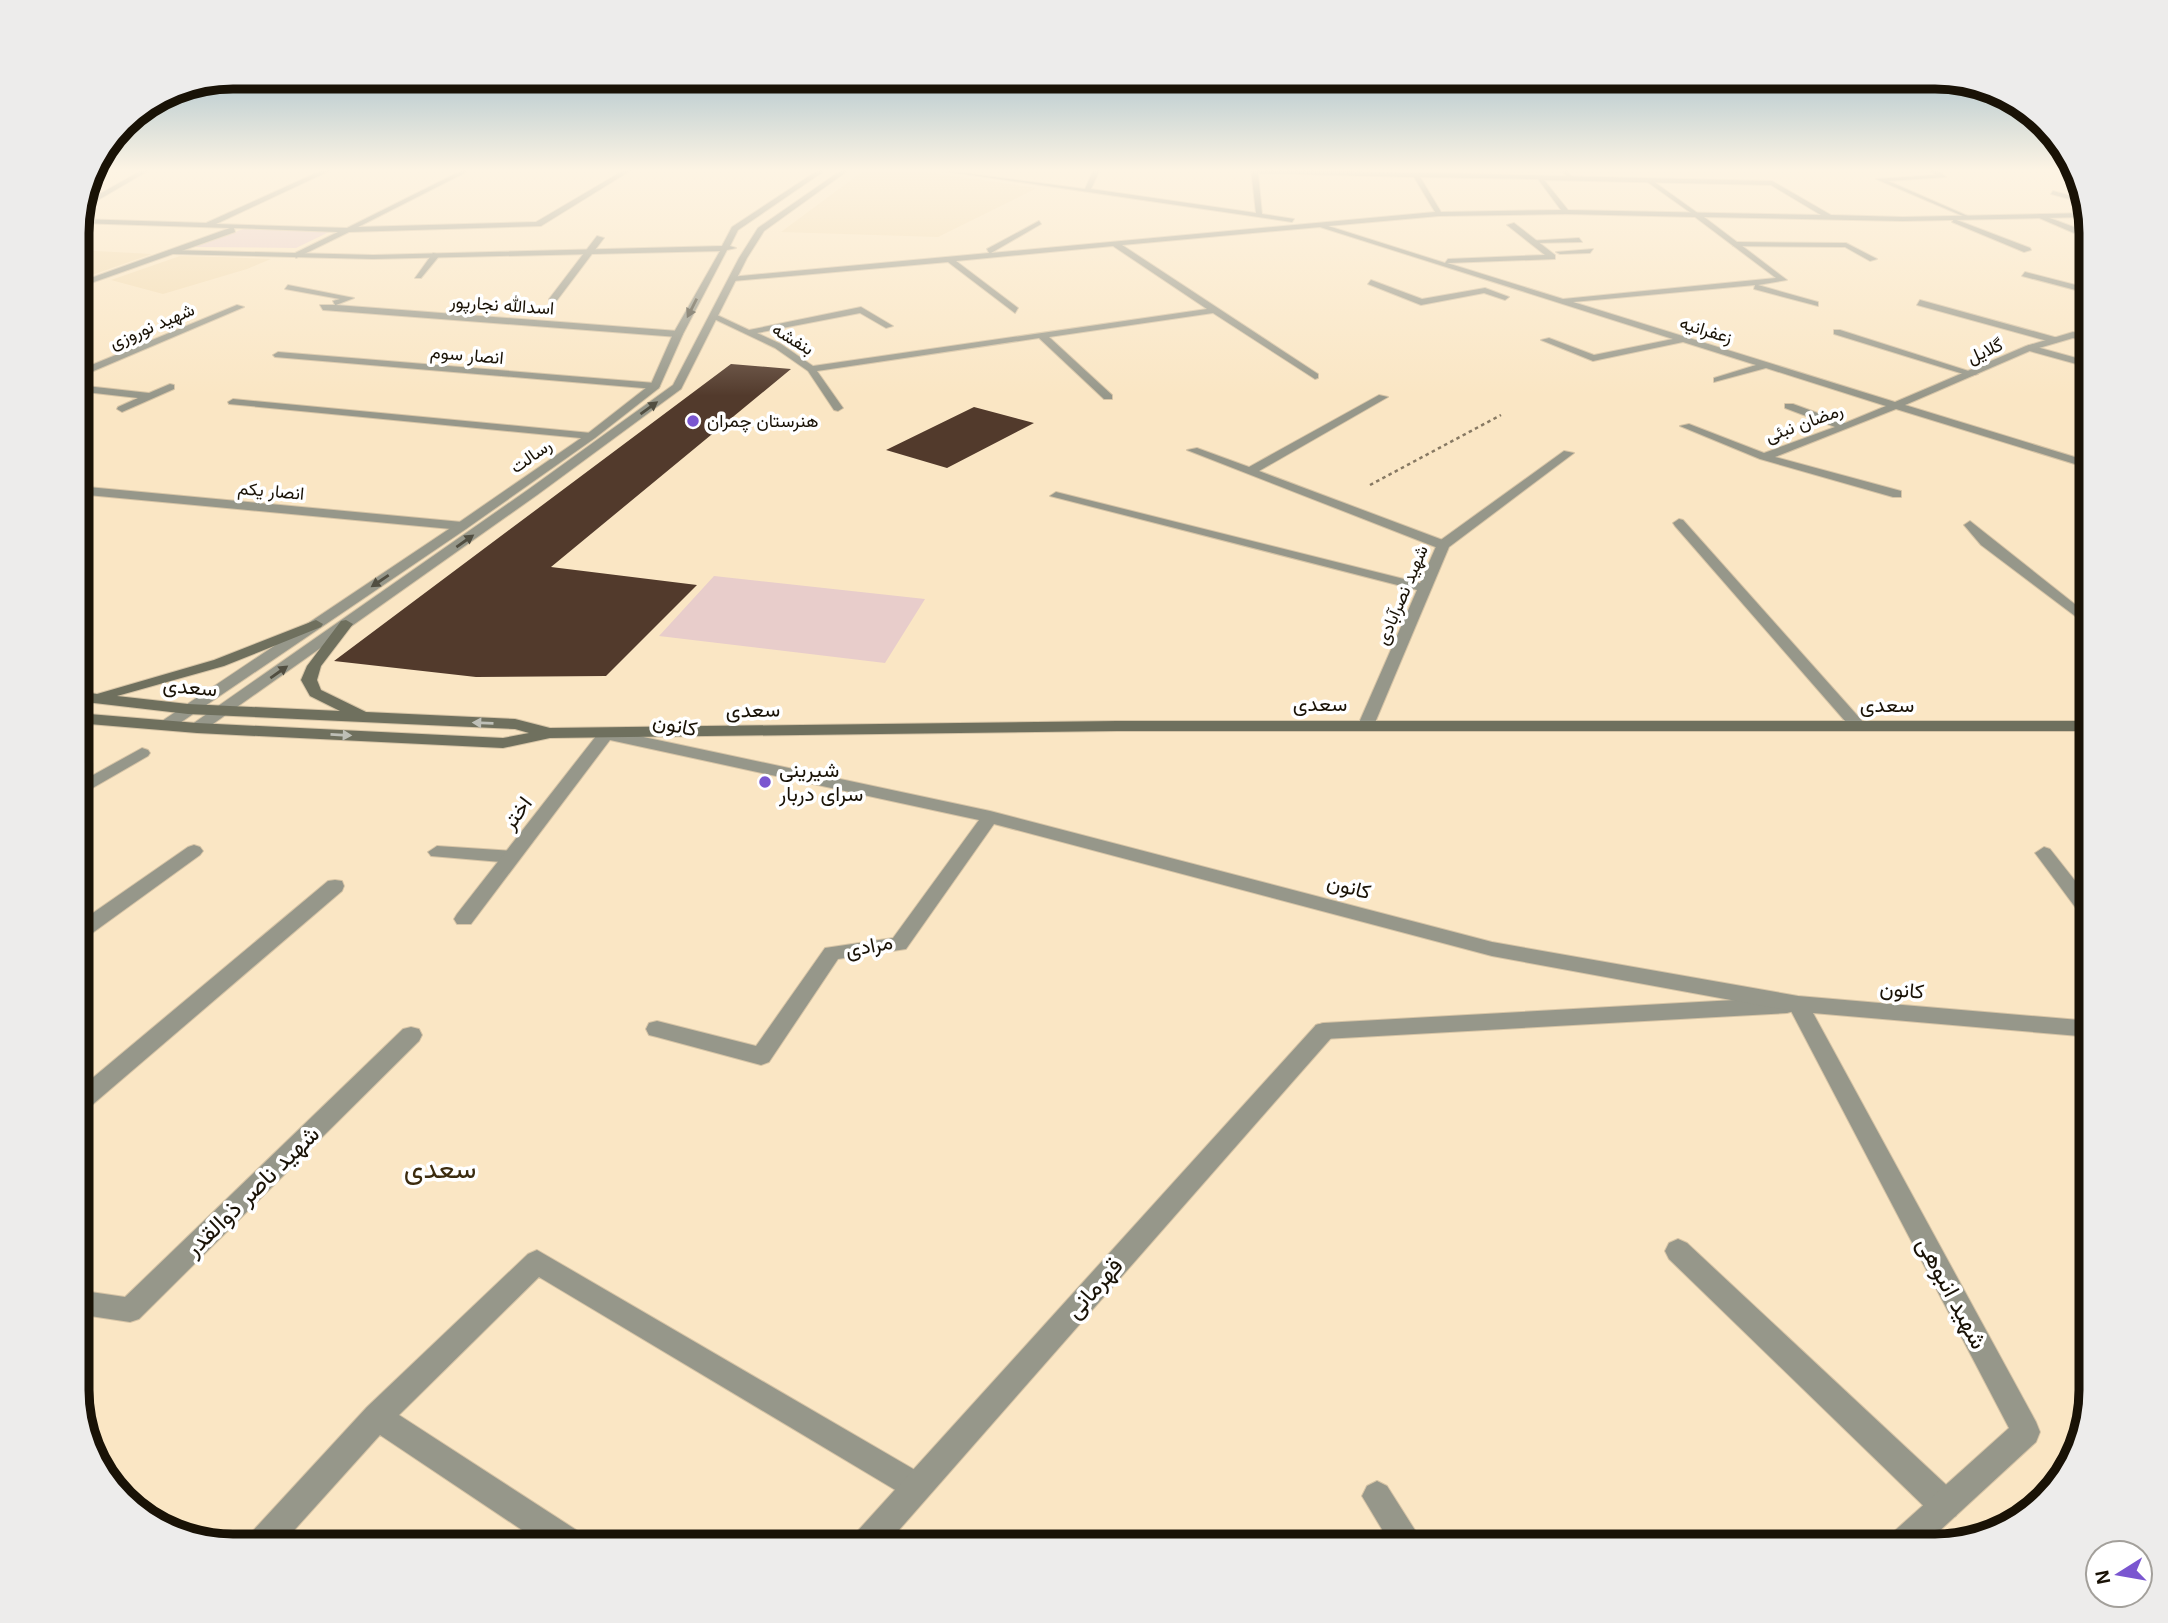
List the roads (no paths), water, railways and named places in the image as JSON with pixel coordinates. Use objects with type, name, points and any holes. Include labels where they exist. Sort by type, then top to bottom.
[{"type":"main road","points":[[90,696],[219,663],[316,624]]},
{"type":"main road","points":[[346,624],[314,666],[309,680],[315,693],[370,719]]},
{"type":"main road","name":"سعدی","points":[[90,698],[188,709],[515,724],[550,733]]},
{"type":"main road","name":"سعدی","points":[[90,719],[197,728],[503,743],[550,733],[1366,725],[2079,726]]},
{"type":"street","points":[[90,281],[192,245]]},
{"type":"street","points":[[296,256],[317,245]]},
{"type":"street","points":[[552,301],[594,245]]},
{"type":"street","name":"رسالت","points":[[165,726],[462,526],[591,436],[655,386],[678,334],[726,245]]},
{"type":"street","points":[[984,255],[1002,245]]},
{"type":"street","points":[[733,279],[1094,245]]},
{"type":"street","points":[[1116,245],[1315,376]]},
{"type":"street","name":"زعفرانیه","points":[[1379,245],[2079,462]]},
{"type":"street","points":[[1434,262],[1552,257],[1537,245]]},
{"type":"street","points":[[1560,301],[1783,280],[1737,245]]},
{"type":"street","points":[[1817,245],[1846,245],[1873,259]]},
{"type":"street","points":[[2014,245],[2027,250]]},
{"type":"street","points":[[172,252],[296,256],[436,255],[749,247]]},
{"type":"street","name":"رسالت","points":[[197,728],[677,387],[749,247]]},
{"type":"street","points":[[1546,252],[1590,251]]},
{"type":"street","points":[[418,276],[436,255]]},
{"type":"street","points":[[947,258],[1015,310]]},
{"type":"street","points":[[2025,274],[2079,289]]},
{"type":"street","points":[[1371,282],[1421,302],[1485,290],[1514,300],[1544,296]]},
{"type":"street","points":[[1747,284],[1815,304]]},
{"type":"street","name":"اسدالله نجارپور","points":[[288,287],[350,298],[323,307],[678,334]]},
{"type":"street","points":[[1920,303],[2054,340]]},
{"type":"street","name":"شهید نوروزی","points":[[90,370],[240,307]]},
{"type":"street","points":[[750,332],[861,310],[889,327]]},
{"type":"street","points":[[811,369],[1215,310]]},
{"type":"street","name":"بنفشه","points":[[714,317],[750,332],[811,369],[838,408]]},
{"type":"street","points":[[1837,332],[1973,374]]},
{"type":"street","points":[[1041,335],[1108,397]]},
{"type":"street","name":"گلایل","points":[[1894,405],[1973,374],[2029,348],[2073,335],[2079,336]]},
{"type":"street","points":[[1546,340],[1593,358],[1683,339]]},
{"type":"street","points":[[2029,348],[2079,362]]},
{"type":"street","name":"انصار سوم","points":[[278,355],[655,386]]},
{"type":"street","points":[[1717,380],[1766,365]]},
{"type":"street","points":[[122,409],[170,387]]},
{"type":"street","points":[[90,389],[150,396]]},
{"type":"street","points":[[1250,471],[1383,397]]},
{"type":"street","points":[[233,402],[591,436]]},
{"type":"street","name":"رمضان نبئی","points":[[1685,426],[1764,457],[1845,427],[1894,405]]},
{"type":"street","points":[[1789,407],[1845,427]]},
{"type":"street","points":[[1193,450],[1443,545]]},
{"type":"street","name":"شهید نصرآبادی","points":[[1366,725],[1443,545],[1568,453]]},
{"type":"street","points":[[1764,457],[1898,494]]},
{"type":"street","name":"انصار یکم","points":[[90,491],[462,526]]},
{"type":"street","points":[[1056,496],[1424,588]]},
{"type":"street","points":[[1679,523],[1858,726]]},
{"type":"street","points":[[1970,525],[1985,542],[2079,615]]},
{"type":"street","name":"کانون","points":[[606,734],[990,817],[1492,948],[1798,1004],[2079,1028]]},
{"type":"street","name":"اختر","points":[[464,919],[606,734]]},
{"type":"street","points":[[90,784],[142,753]]},
{"type":"street","name":"مرادی","points":[[657,1029],[761,1056],[832,953],[899,944],[990,817]]},
{"type":"street","points":[[90,925],[194,851]]},
{"type":"street","points":[[437,852],[512,857]]},
{"type":"street","points":[[2044,853],[2079,898]]},
{"type":"street","points":[[90,1093],[335,886]]},
{"type":"street","name":"قهرمانی","points":[[876,1534],[1324,1031],[1798,1004]]},
{"type":"street","name":"شهید انبوهی","points":[[1798,1004],[2026,1432],[1914,1534]]},
{"type":"street","name":"شهید ناصر ذوالقدر","points":[[90,1304],[130,1310],[411,1035]]},
{"type":"street","points":[[1678,1251],[1945,1505]]},
{"type":"street","points":[[271,1534],[377,1417],[537,1262],[918,1487]]},
{"type":"street","points":[[377,1417],[555,1534]]},
{"type":"street","points":[[1377,1496],[1401,1534]]},
{"type":"place","name":"هنرستان چمران","points":[[693,421]]},
{"type":"place","name":"شیرینی سرای دربار","points":[[765,782]]},
{"type":"district","name":"سعدی","points":[[440,1168]]}]
